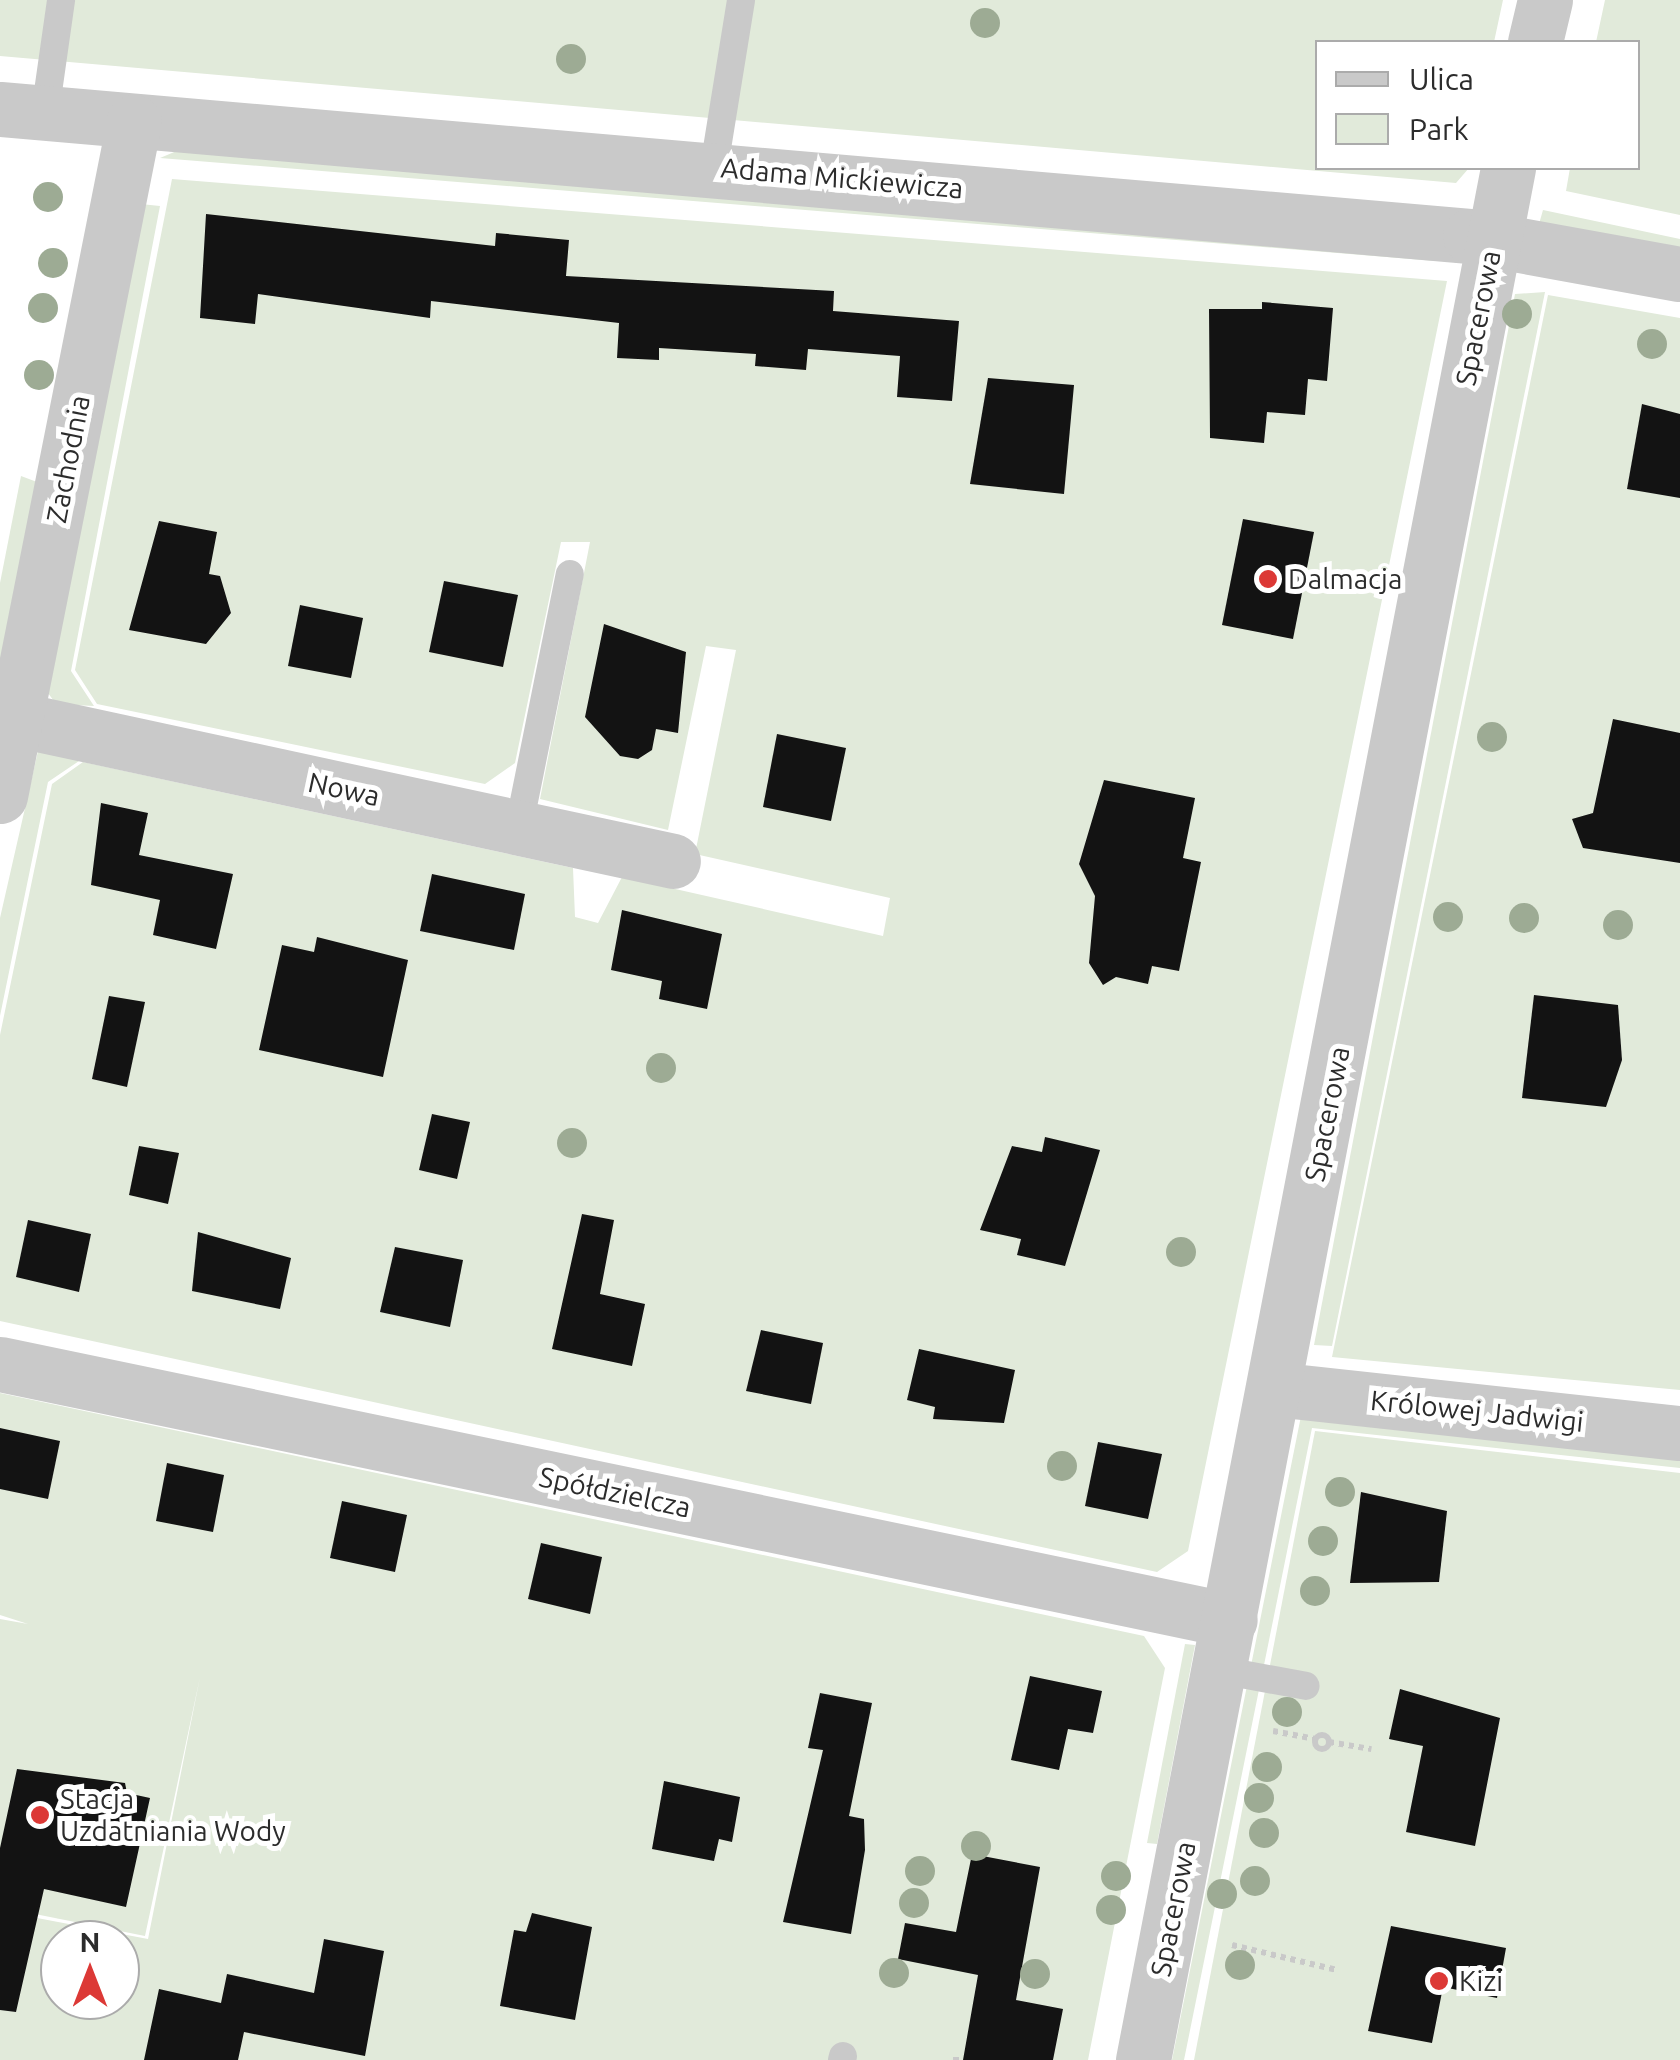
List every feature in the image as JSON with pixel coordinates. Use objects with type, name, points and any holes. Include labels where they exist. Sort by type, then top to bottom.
[{"type":"street","points":[[1536,40],[1545,0]]},
{"type":"street","name":"Adama Mickiewicza","points":[[22,111],[714,167],[1493,239],[1680,274]]},
{"type":"street","name":"Zachodnia","points":[[0,796],[134,122]]},
{"type":"street","name":"Spacerowa","points":[[1143,2060],[1508,170]]},
{"type":"street","name":"Nowa","points":[[16,720],[673,860]]},
{"type":"street","name":"Spółdzielcza","points":[[0,1364],[1225,1645]]},
{"type":"street","name":"Królowej Jadwigi","points":[[1274,1388],[1680,1433]]},
{"type":"lane","points":[[22,111],[61,0]]},
{"type":"lane","points":[[714,167],[740,0]]},
{"type":"lane","points":[[518,826],[570,574]]},
{"type":"lane","points":[[1225,1645],[1306,1686]]},
{"type":"path","points":[[1273,1731],[1371,1749]]},
{"type":"path","points":[[1232,1945],[1337,1970]]},
{"type":"green space","points":[[0,0],[1503,0],[1494,40],[1315,40],[1315,170],[1467,170],[1456,183],[0,56]]},
{"type":"green space","points":[[1605,0],[1680,0],[1680,215],[1566,191],[1570,170],[1640,170],[1640,40],[1596,40]]},
{"type":"green space","points":[[179,150],[1438,254],[1436,261],[160,158]]},
{"type":"green space","points":[[172,179],[1447,281],[1188,1551],[1157,1572],[0,1321],[0,1035],[52,784],[83,762],[573,868],[575,917],[598,923],[622,877],[883,936],[890,898],[695,854],[736,650],[706,646],[668,830],[540,799],[590,542],[561,542],[515,763],[485,784],[97,704],[75,670]]},
{"type":"green space","points":[[131,203],[160,206],[71,671],[94,706],[56,704],[48,693]]},
{"type":"green space","points":[[1543,210],[1680,239],[1680,253],[1539,224]]},
{"type":"green space","points":[[1545,292],[1332,1346],[1314,1345],[1515,294]]},
{"type":"green space","points":[[1548,295],[1680,318],[1680,1390],[1332,1357]]},
{"type":"green space","points":[[21,476],[37,482],[0,673],[0,583]]},
{"type":"green space","points":[[38,751],[82,759],[48,782],[0,1016],[0,918]]},
{"type":"green space","points":[[0,1393],[1144,1636],[1165,1668],[1088,2060],[0,2060],[0,1911],[48,1920],[40,1920],[40,2020],[140,2020],[140,1937],[148,1939],[200,1677],[145,1936],[140,1935],[140,1920],[65,1920],[0,1907],[0,1619],[28,1624],[0,1615]]},
{"type":"green space","points":[[1301,1416],[1680,1454],[1680,1468],[1312,1428],[1184,2060],[1172,2060]]},
{"type":"green space","points":[[1315,1431],[1680,1473],[1680,2060],[1194,2060]]},
{"type":"green space","points":[[1185,1644],[1195,1645],[1157,1844],[1147,1843]]},
{"type":"building","points":[[206,214],[495,246],[496,233],[569,240],[566,276],[834,291],[833,311],[959,321],[952,401],[897,397],[900,356],[808,349],[806,370],[755,366],[756,354],[659,348],[659,360],[617,358],[619,323],[431,301],[430,318],[258,294],[255,324],[200,318]]},
{"type":"building","points":[[1262,302],[1333,308],[1327,381],[1308,379],[1305,415],[1267,412],[1264,443],[1210,438],[1209,309],[1262,309]]},
{"type":"building","points":[[988,378],[1074,385],[1064,494],[970,484]]},
{"type":"building","points":[[1642,404],[1680,414],[1680,498],[1627,489]]},
{"type":"building","name":"Dalmacja","points":[[1243,519],[1314,532],[1293,639],[1222,625]]},
{"type":"building","points":[[159,521],[217,532],[209,574],[220,576],[231,613],[206,644],[129,630]]},
{"type":"building","points":[[444,581],[518,595],[503,667],[429,652]]},
{"type":"building","points":[[300,605],[363,618],[351,678],[288,666]]},
{"type":"building","points":[[604,624],[686,652],[678,733],[656,729],[652,750],[638,759],[620,756],[585,717]]},
{"type":"building","points":[[1613,719],[1680,733],[1680,863],[1583,848],[1572,819],[1593,813]]},
{"type":"building","points":[[777,734],[846,748],[831,821],[763,807]]},
{"type":"building","points":[[1104,780],[1195,798],[1183,858],[1201,862],[1179,971],[1152,966],[1148,984],[1116,977],[1103,985],[1089,963],[1095,896],[1079,864]]},
{"type":"building","points":[[101,803],[148,813],[139,855],[233,874],[216,949],[153,935],[160,900],[91,885]]},
{"type":"building","points":[[432,874],[525,894],[514,950],[420,931]]},
{"type":"building","points":[[622,910],[722,934],[707,1009],[659,999],[662,981],[611,970]]},
{"type":"building","points":[[317,937],[408,960],[383,1077],[259,1050],[282,945],[314,952]]},
{"type":"building","points":[[1534,995],[1618,1005],[1622,1060],[1606,1107],[1522,1098]]},
{"type":"building","points":[[109,996],[145,1002],[127,1087],[92,1079]]},
{"type":"building","points":[[432,1114],[470,1122],[457,1179],[419,1170]]},
{"type":"building","points":[[1045,1137],[1100,1150],[1065,1266],[1017,1255],[1021,1239],[980,1230],[1012,1146],[1042,1152]]},
{"type":"building","points":[[139,1146],[179,1153],[168,1204],[129,1195]]},
{"type":"building","points":[[582,1214],[614,1220],[600,1294],[645,1304],[632,1366],[552,1349]]},
{"type":"building","points":[[28,1220],[91,1234],[79,1292],[16,1277]]},
{"type":"building","points":[[198,1232],[291,1258],[280,1309],[192,1291]]},
{"type":"building","points":[[395,1247],[463,1260],[450,1327],[380,1312]]},
{"type":"building","points":[[761,1330],[823,1343],[811,1404],[746,1391]]},
{"type":"building","points":[[919,1349],[1015,1370],[1004,1423],[933,1419],[935,1407],[907,1400]]},
{"type":"building","points":[[0,1428],[60,1441],[48,1499],[0,1489]]},
{"type":"building","points":[[1098,1442],[1162,1454],[1148,1519],[1085,1506]]},
{"type":"building","points":[[167,1463],[224,1475],[213,1532],[156,1521]]},
{"type":"building","points":[[1361,1492],[1447,1511],[1439,1582],[1350,1583]]},
{"type":"building","points":[[342,1501],[407,1515],[395,1572],[330,1558]]},
{"type":"building","points":[[541,1543],[602,1557],[590,1614],[528,1599]]},
{"type":"building","points":[[1030,1676],[1102,1691],[1093,1733],[1068,1729],[1059,1770],[1011,1760]]},
{"type":"building","points":[[1400,1689],[1500,1718],[1475,1846],[1406,1832],[1423,1746],[1389,1739]]},
{"type":"building","points":[[820,1693],[872,1703],[849,1816],[864,1819],[865,1850],[851,1934],[783,1922],[823,1750],[808,1748]]},
{"type":"building","points":[[17,1769],[125,1783],[127,1793],[150,1798],[126,1907],[44,1889],[16,2012],[0,2010],[0,1848]]},
{"type":"building","points":[[664,1781],[740,1797],[732,1842],[719,1839],[714,1861],[652,1849]]},
{"type":"building","points":[[972,1854],[1040,1867],[1016,2000],[1063,2009],[1053,2060],[963,2060],[978,1975],[898,1959],[905,1923],[956,1932]]},
{"type":"building","points":[[532,1913],[592,1927],[575,2020],[500,2006],[514,1930],[526,1932]]},
{"type":"building","name":"Kizi","points":[[1391,1926],[1506,1948],[1497,1998],[1443,1987],[1432,2043],[1368,2031]]},
{"type":"building","points":[[324,1939],[384,1951],[365,2056],[244,2032],[238,2060],[144,2060],[159,1989],[221,2003],[227,1974],[314,1993]]},
{"type":"place","name":"Dalmacja","points":[[1268,579]]},
{"type":"place","name":"Stacja Uzdatniania Wody","points":[[40,1815]]},
{"type":"place","name":"Kizi","points":[[1439,1981]]}]
